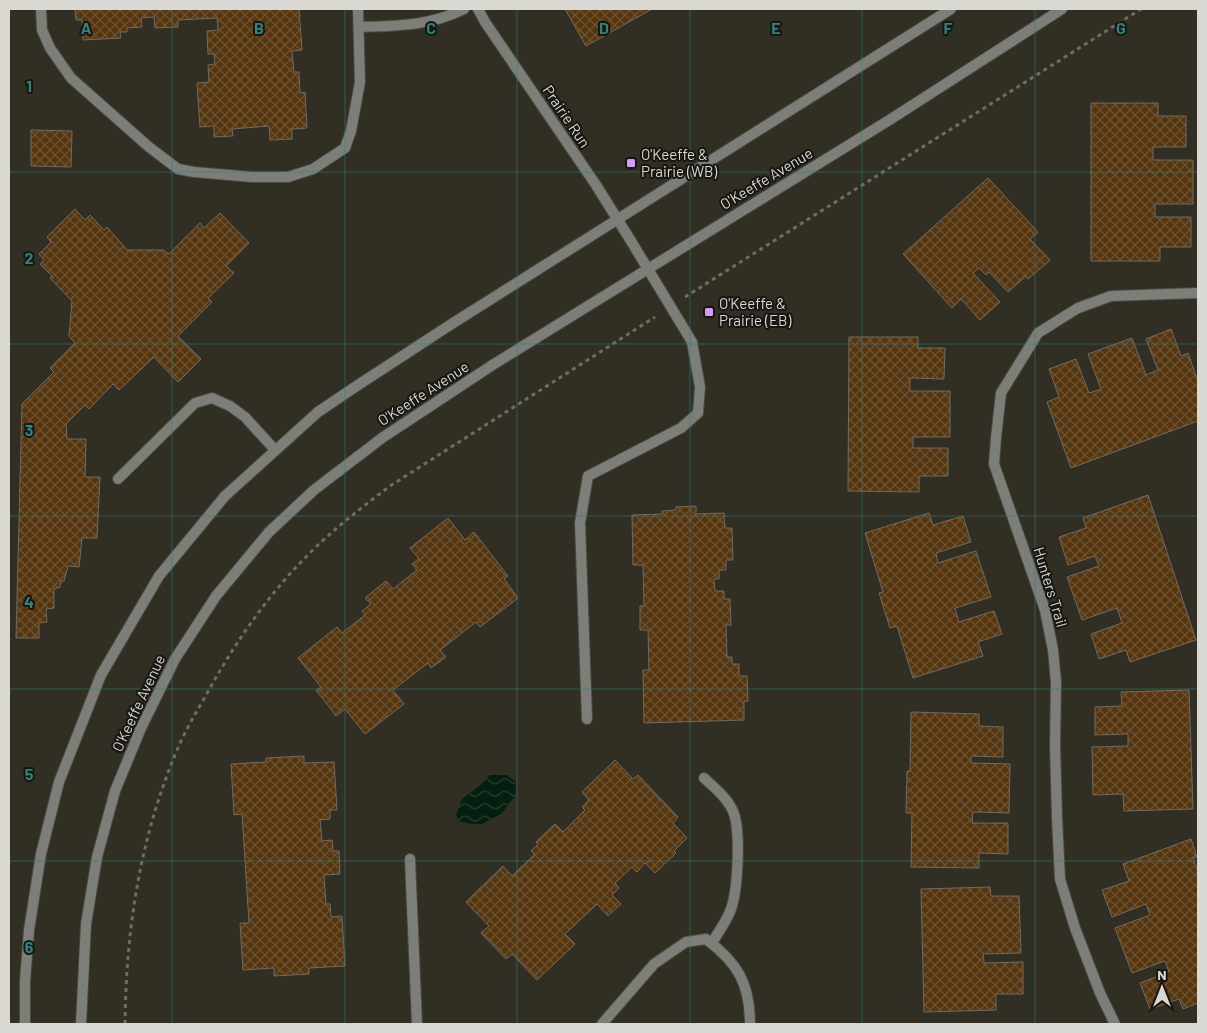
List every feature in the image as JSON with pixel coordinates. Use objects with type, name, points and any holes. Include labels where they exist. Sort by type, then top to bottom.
[{"type":"street","points":[[41,9],[42,30],[50,48],[72,78],[149,147],[178,169],[252,177],[288,177],[313,169],[345,148],[351,132],[360,82],[358,9]]},
{"type":"street","points":[[359,27],[410,26],[438,20],[464,9]]},
{"type":"street","name":"Prairie Run","points":[[478,9],[596,185],[692,342],[700,387],[698,413],[681,428],[588,476],[580,523],[587,719]]},
{"type":"street","points":[[25,1024],[29,930],[41,854],[59,782],[101,675],[159,576],[225,496],[325,407],[450,325],[951,9]]},
{"type":"street","name":"O'Keeffe Avenue","points":[[81,1024],[86,924],[97,858],[116,791],[141,728],[175,659],[216,596],[269,532],[314,490],[382,438],[494,364],[891,119],[1062,9]]},
{"type":"street","name":"Hunters Trail","points":[[1115,1024],[1100,993],[1075,928],[1060,879],[1055,764],[1056,682],[1053,650],[1045,610],[994,464],[1001,393],[1038,333],[1078,308],[1111,296],[1198,293]]},
{"type":"street","points":[[118,479],[195,403],[212,398],[230,406],[245,417],[275,450]]},
{"type":"street","points":[[704,778],[723,796],[735,816],[737,851],[736,880],[731,910],[712,943]]},
{"type":"street","points":[[410,859],[417,1024]]},
{"type":"street","points":[[602,1024],[654,964],[686,942],[706,939],[723,951],[733,962],[748,991],[750,1024]]},
{"type":"path","points":[[125,1024],[125,984],[130,930],[140,865],[150,824],[166,777],[182,739],[233,649],[261,610],[316,547],[350,517],[390,486],[1141,9]]},
{"type":"water","points":[[490,775],[507,775],[516,782],[515,796],[501,814],[482,824],[459,821],[456,815],[462,799]]},
{"type":"building","points":[[75,9],[299,9],[302,50],[292,51],[294,72],[299,72],[300,93],[305,92],[307,128],[292,129],[292,139],[270,140],[269,126],[232,129],[233,136],[214,137],[214,126],[200,127],[197,83],[209,82],[208,65],[215,64],[214,54],[208,54],[207,31],[218,30],[217,18],[178,20],[178,27],[155,28],[154,17],[141,18],[142,27],[127,28],[127,32],[120,32],[121,38],[83,40],[82,20],[76,20]]},
{"type":"building","points":[[565,9],[652,9],[586,46]]},
{"type":"building","points":[[1091,103],[1158,103],[1158,116],[1186,116],[1186,147],[1153,147],[1153,160],[1193,160],[1193,204],[1155,204],[1155,217],[1191,217],[1191,247],[1160,247],[1160,261],[1091,261]]},
{"type":"building","points":[[31,130],[72,131],[71,167],[31,166]]},
{"type":"building","points":[[988,178],[1038,232],[1030,239],[1050,260],[1028,279],[1026,276],[1008,292],[989,272],[986,275],[979,268],[973,273],[1000,302],[980,320],[961,299],[952,308],[903,254]]},
{"type":"building","points":[[75,209],[85,220],[90,215],[104,230],[107,227],[127,250],[163,250],[169,254],[200,223],[204,228],[220,213],[249,243],[226,266],[234,273],[208,298],[212,302],[178,336],[201,359],[178,382],[154,357],[119,390],[113,384],[89,409],[85,405],[66,424],[67,439],[86,439],[85,477],[100,477],[97,538],[82,538],[79,567],[68,566],[64,581],[61,581],[60,587],[54,589],[54,608],[46,609],[47,622],[39,623],[39,638],[16,638],[22,404],[54,372],[50,368],[75,343],[69,336],[72,301],[50,278],[52,276],[40,264],[44,260],[39,254],[51,242],[47,237]]},
{"type":"building","points":[[1171,329],[1181,356],[1188,353],[1198,382],[1198,421],[1071,468],[1047,402],[1059,397],[1049,369],[1076,359],[1089,393],[1101,389],[1088,354],[1132,338],[1146,375],[1158,370],[1146,339]]},
{"type":"building","points":[[849,337],[918,337],[918,348],[945,348],[944,379],[910,378],[910,391],[950,391],[950,437],[913,437],[913,448],[948,448],[948,476],[919,476],[919,492],[848,491]]},
{"type":"building","points":[[1148,495],[1196,640],[1130,662],[1126,650],[1099,659],[1091,634],[1122,623],[1117,608],[1082,620],[1067,577],[1099,566],[1095,556],[1068,565],[1059,537],[1086,528],[1083,518]]},
{"type":"building","points":[[696,506],[696,514],[724,513],[725,528],[732,528],[733,560],[726,560],[726,570],[719,570],[719,579],[714,579],[715,591],[724,591],[724,599],[730,599],[731,625],[726,625],[727,657],[732,657],[732,664],[739,664],[739,676],[747,676],[748,701],[744,701],[744,720],[644,723],[643,670],[649,670],[648,630],[640,630],[640,606],[644,606],[643,565],[633,565],[632,515],[662,514],[662,511],[676,510],[676,507]]},
{"type":"building","points":[[929,513],[933,525],[963,516],[971,542],[936,553],[938,563],[976,551],[991,597],[955,608],[959,622],[994,611],[1002,634],[978,642],[983,656],[913,678],[897,626],[890,628],[879,593],[883,592],[865,533]]},
{"type":"building","points":[[448,518],[465,540],[474,532],[508,576],[504,579],[518,598],[480,627],[476,622],[440,650],[446,657],[431,668],[428,663],[393,690],[404,704],[365,734],[345,709],[336,716],[316,690],[321,687],[298,658],[337,627],[342,633],[365,615],[362,611],[371,604],[365,598],[386,581],[393,589],[417,570],[412,564],[419,559],[410,548]]},
{"type":"building","points":[[1189,690],[1193,809],[1124,811],[1123,794],[1093,795],[1092,747],[1128,746],[1128,734],[1095,735],[1095,707],[1122,706],[1121,692]]},
{"type":"building","points":[[911,712],[979,714],[979,726],[1003,727],[1003,757],[971,756],[971,763],[1010,764],[1009,813],[973,812],[972,823],[1008,823],[1008,854],[979,853],[979,868],[911,867],[912,813],[906,813],[907,771],[910,771]]},
{"type":"building","points":[[304,756],[304,763],[334,762],[337,810],[330,810],[330,819],[320,820],[322,841],[332,840],[333,851],[339,851],[340,874],[324,875],[326,904],[330,904],[331,917],[342,916],[345,966],[309,968],[309,974],[274,976],[274,968],[243,970],[240,923],[249,923],[242,814],[234,815],[231,764],[266,762],[266,758]]},
{"type":"building","points":[[615,760],[633,779],[638,775],[678,817],[673,823],[687,838],[674,851],[676,853],[655,873],[645,863],[637,872],[632,867],[615,883],[619,888],[612,895],[621,904],[608,916],[597,904],[565,934],[575,944],[537,980],[512,954],[506,959],[481,933],[489,926],[466,902],[503,866],[512,876],[535,854],[531,851],[538,844],[536,842],[555,824],[563,832],[585,810],[582,807],[589,800],[582,792]]},
{"type":"building","points":[[1191,839],[1197,857],[1193,858],[1198,872],[1198,1003],[1183,1009],[1179,999],[1150,1009],[1140,983],[1169,972],[1165,961],[1132,973],[1115,928],[1150,915],[1146,904],[1112,917],[1102,890],[1129,881],[1123,864]]},
{"type":"building","points":[[990,887],[991,896],[1019,896],[1021,953],[983,954],[984,963],[1023,962],[1023,994],[996,994],[996,1010],[924,1012],[921,889]]},
{"type":"place","name":"O'Keeffe & Prairie (WB)","points":[[631,163]]},
{"type":"place","name":"O'Keeffe & Prairie (EB)","points":[[709,312]]}]
